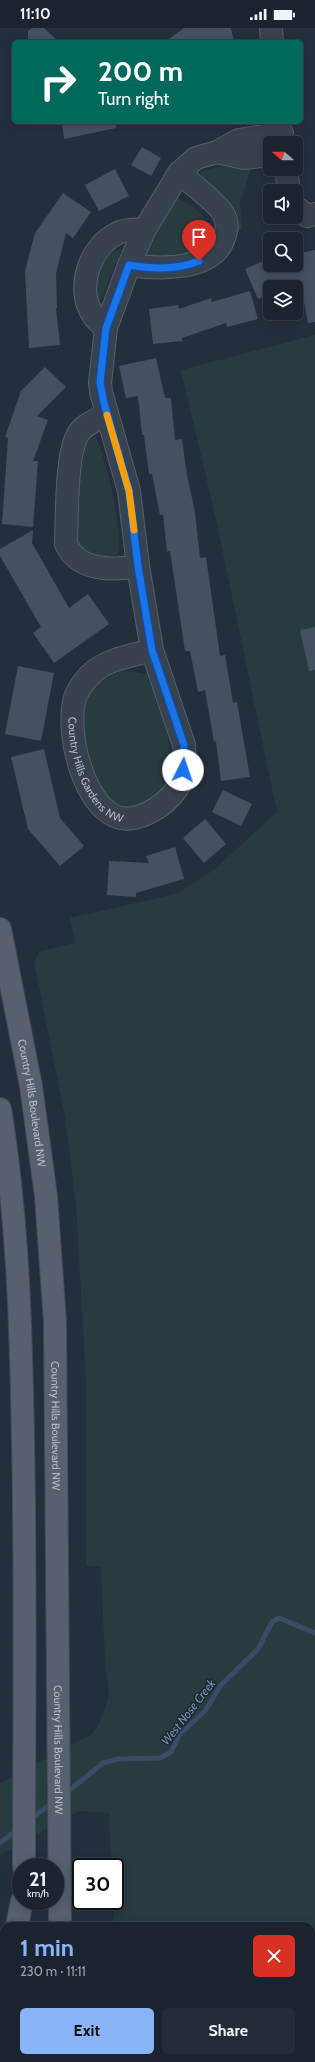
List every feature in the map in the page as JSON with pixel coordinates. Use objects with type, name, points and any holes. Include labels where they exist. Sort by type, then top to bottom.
[{"type":"main road","name":"Country Hills Boulevard NW","points":[[0,930],[31,1086],[46,1196],[55,1330],[60,1922]]},
{"type":"main road","points":[[0,1109],[16,1245],[21,1328],[24,1481],[24,1858]]},
{"type":"main road","points":[[18,1922],[21,1910]]},
{"type":"main road","points":[[23,1910],[24,1922]]},
{"type":"street","points":[[271,28],[272,40]]},
{"type":"street","name":"Country Hills Gardens NW","points":[[152,650],[111,661],[91,675],[76,696],[72,719],[78,760],[92,795],[105,810],[118,817],[133,819],[149,812],[165,801],[179,786],[183,770],[184,745],[152,650],[138,566],[129,491],[107,414],[100,383],[106,328],[129,265],[145,229],[180,173],[196,158],[216,152],[239,140],[282,133]]},
{"type":"street","name":"Country Hills Gardens NW","points":[[216,152],[244,158],[263,156]]},
{"type":"street","points":[[129,265],[152,269],[188,266],[210,256],[222,243],[228,226],[223,213],[180,173]]},
{"type":"street","points":[[303,213],[307,216],[315,214]]},
{"type":"street","points":[[106,328],[92,314],[86,293],[88,270],[92,257],[108,238],[119,232],[145,229]]},
{"type":"street","points":[[107,414],[84,426],[77,435],[71,453],[66,544],[70,554],[80,562],[122,569],[138,566]]},
{"type":"green space","points":[[237,165],[251,169],[240,203],[242,229],[238,232],[230,209],[199,179],[201,171]]},
{"type":"green space","points":[[178,198],[199,212],[214,233],[208,246],[186,257],[152,259],[147,254],[168,210]]},
{"type":"green space","points":[[122,249],[100,302],[94,299],[99,270],[107,257],[112,252]]},
{"type":"green space","points":[[315,335],[315,1922],[114,1922],[113,1910],[124,1910],[124,1858],[111,1858],[109,1813],[79,1811],[0,1855],[0,1783],[92,1734],[100,1722],[107,1702],[109,1690],[105,1661],[101,1566],[86,1566],[86,1381],[76,1204],[65,1116],[34,961],[39,952],[75,943],[70,918],[176,894],[215,869],[277,812],[216,519],[181,370]]},
{"type":"green space","points":[[96,436],[113,494],[118,525],[118,554],[106,557],[94,557],[87,555],[80,547],[76,534],[74,518],[79,467],[85,442]]},
{"type":"green space","points":[[122,670],[147,674],[165,723],[173,765],[164,790],[141,805],[118,810],[101,796],[80,736],[79,710],[96,684]]},
{"type":"building","points":[[33,28],[44,28],[57,40],[28,40],[28,31]]},
{"type":"building","points":[[184,28],[231,28],[234,40],[168,40]]},
{"type":"building","points":[[62,124],[116,124],[116,128],[64,139]]},
{"type":"building","points":[[142,147],[161,158],[151,176],[131,165]]},
{"type":"building","points":[[115,169],[129,196],[99,211],[85,185]]},
{"type":"building","points":[[63,193],[91,212],[73,238],[66,233],[56,274],[56,308],[60,345],[29,348],[25,271],[35,233]]},
{"type":"building","points":[[315,250],[315,322],[308,323],[303,297],[303,280],[263,280],[263,297],[258,299],[245,269],[263,261],[263,272],[303,272],[303,253]]},
{"type":"building","points":[[250,291],[258,319],[227,327],[226,323],[182,338],[182,341],[153,344],[149,309],[178,305],[179,309],[211,298],[212,302]]},
{"type":"building","points":[[156,358],[165,398],[171,398],[175,440],[182,439],[187,475],[195,512],[200,558],[206,557],[220,656],[225,655],[233,703],[237,702],[250,777],[221,781],[216,741],[214,742],[205,690],[198,692],[190,651],[185,651],[170,551],[167,552],[163,514],[160,515],[152,474],[149,474],[144,435],[142,435],[138,396],[126,398],[119,366]]},
{"type":"building","points":[[45,367],[66,387],[37,416],[48,420],[33,461],[38,461],[33,527],[2,524],[8,438],[5,437],[21,391]]},
{"type":"building","points":[[33,530],[32,543],[69,608],[88,594],[109,624],[54,663],[33,633],[41,627],[0,556],[0,549]]},
{"type":"building","points":[[315,627],[315,670],[309,671],[300,630]]},
{"type":"building","points":[[18,666],[54,673],[41,741],[5,734]]},
{"type":"building","points":[[44,749],[60,818],[84,846],[60,866],[28,829],[11,757]]},
{"type":"building","points":[[223,790],[252,804],[241,826],[212,812]]},
{"type":"building","points":[[205,819],[226,844],[204,863],[183,838]]},
{"type":"building","points":[[175,847],[184,879],[136,893],[136,897],[107,895],[109,861],[149,863],[146,856]]},
{"type":"waterway","name":"West Nose Creek","points":[[66,1793],[103,1763],[118,1759],[160,1758],[171,1752],[180,1734],[205,1711],[221,1685],[258,1649],[272,1622],[279,1618],[315,1633]]},
{"type":"waterway","name":"West Nose Creek","points":[[31,1819],[53,1802]]},
{"type":"waterway","name":"West Nose Creek","points":[[0,1843],[18,1829]]},
{"type":"slow traffic","points":[[107,415],[124,467],[134,530]]},
{"type":"route","points":[[183,770],[185,758],[184,745],[152,650],[138,566],[129,491],[124,467],[110,425],[100,383],[106,328],[129,265],[152,269],[188,266],[199,261]]}]
